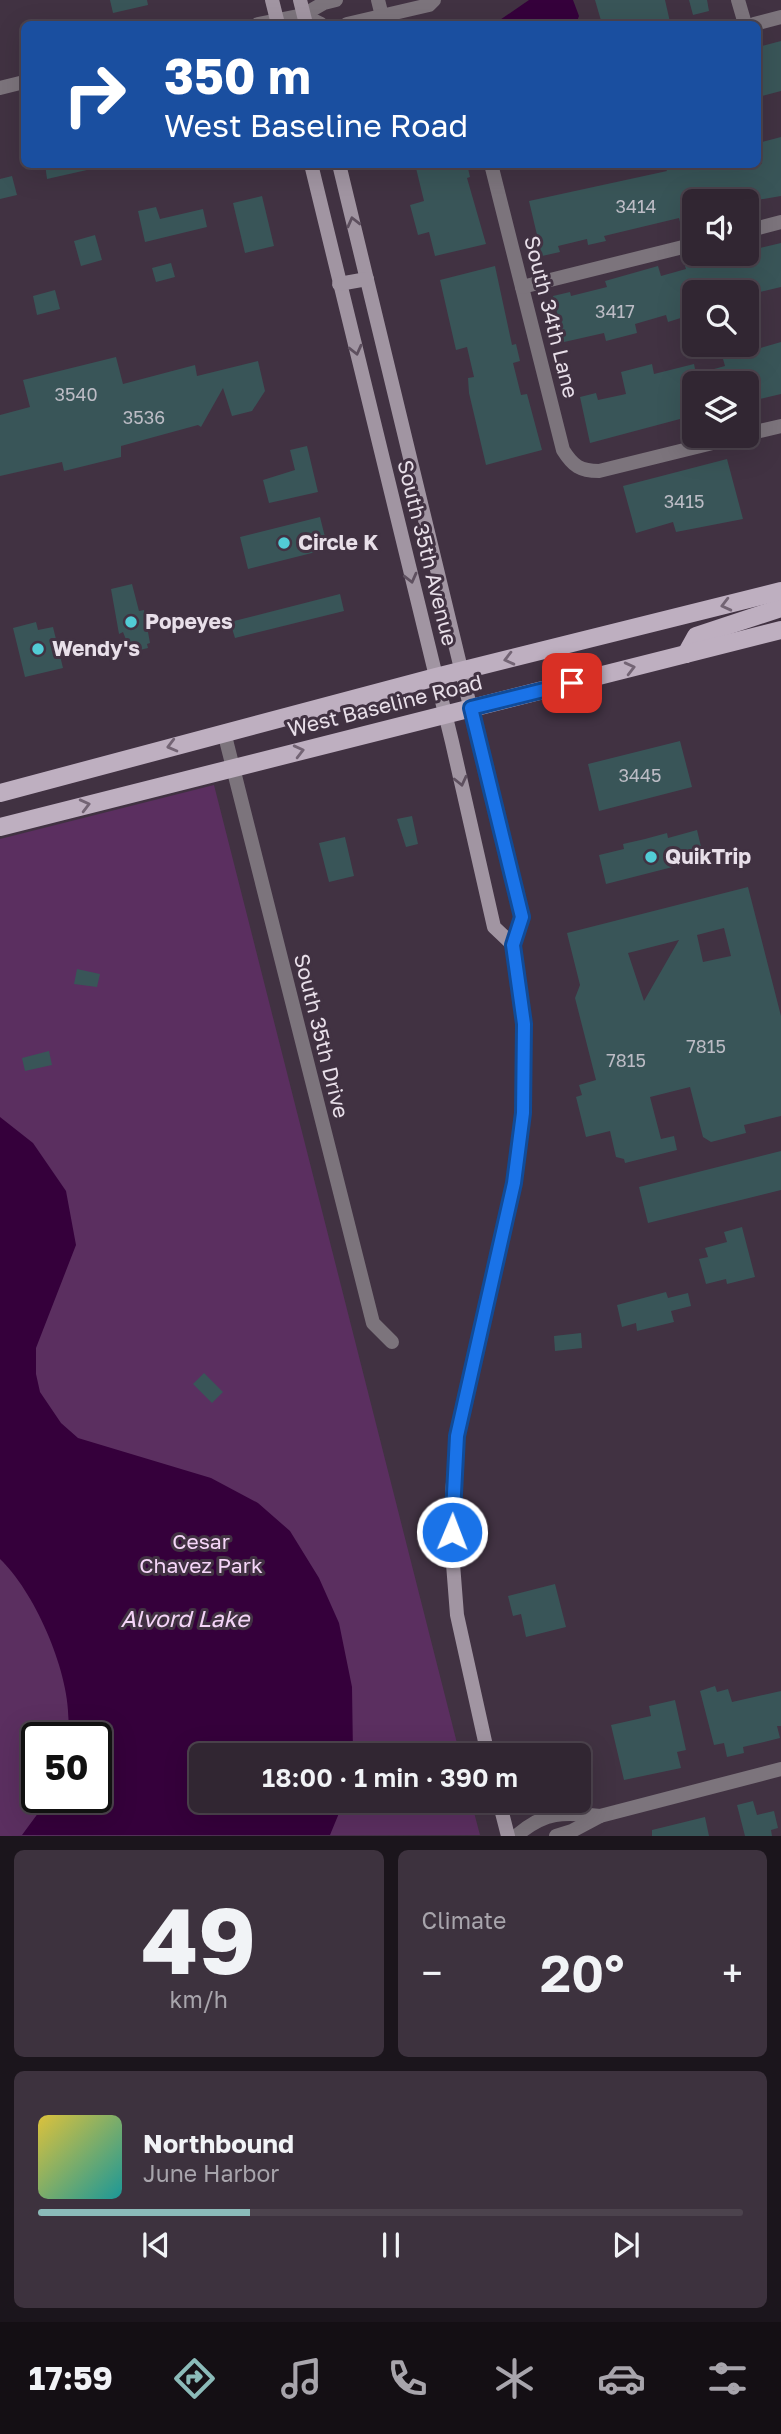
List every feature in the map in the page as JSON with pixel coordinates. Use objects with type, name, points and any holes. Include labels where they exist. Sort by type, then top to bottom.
[{"type":"main road","points":[[272,0],[278,21]]},
{"type":"main road","points":[[300,0],[305,20]]},
{"type":"main road","name":"South 35th Avenue","points":[[312,168],[494,927],[513,945]]},
{"type":"main road","name":"South 35th Avenue","points":[[340,168],[522,917],[513,945],[524,1024],[523,1113],[514,1183],[457,1436],[452,1494],[452,1551],[457,1615],[485,1743]]},
{"type":"main road","points":[[339,284],[367,279]]},
{"type":"main road","name":"West Baseline Road","points":[[224,732],[781,591]]},
{"type":"main road","points":[[687,654],[696,636],[781,608]]},
{"type":"main road","name":"West Baseline Road","points":[[0,827],[781,630]]},
{"type":"main road","points":[[19,822],[5,791],[224,732]]},
{"type":"main road","points":[[502,1813],[508,1836]]},
{"type":"street","points":[[305,20],[324,3],[336,0]]},
{"type":"street","points":[[378,0],[382,16]]},
{"type":"street","points":[[361,21],[429,5],[433,0]]},
{"type":"street","points":[[738,0],[744,21]]},
{"type":"street","points":[[761,22],[781,18]]},
{"type":"street","points":[[0,88],[21,83]]},
{"type":"street","name":"South 34th Lane","points":[[492,168],[563,450],[571,463],[583,471],[598,471],[692,448]]},
{"type":"street","points":[[759,228],[781,222]]},
{"type":"street","points":[[522,287],[682,247]]},
{"type":"street","points":[[759,431],[781,426]]},
{"type":"street","name":"South 35th Drive","points":[[224,732],[373,1323],[392,1342]]},
{"type":"street","points":[[556,1836],[600,1816],[781,1769]]},
{"type":"street","points":[[516,1836],[541,1818],[565,1812],[600,1816]]},
{"type":"green space","name":"Cesar Chavez Park","points":[[214,785],[457,1743],[189,1743],[189,1813],[474,1813],[480,1835],[0,1836],[0,839]]},
{"type":"water","points":[[529,0],[573,0],[579,16],[577,21],[498,21]]},
{"type":"water","name":"Alvord Lake","points":[[0,1117],[33,1143],[66,1191],[76,1245],[36,1348],[36,1374],[40,1392],[61,1423],[78,1438],[211,1478],[258,1503],[290,1531],[319,1578],[339,1623],[352,1687],[353,1743],[189,1743],[189,1813],[339,1813],[330,1835],[22,1835],[38,1813],[112,1813],[112,1722],[69,1722],[66,1693],[51,1642],[27,1594],[0,1559]]},
{"type":"building","points":[[110,0],[147,0],[148,5],[113,13]]},
{"type":"building","points":[[595,0],[665,0],[670,21],[601,21]]},
{"type":"building","points":[[689,0],[707,0],[709,11],[693,15]]},
{"type":"building","points":[[781,41],[781,91],[761,96],[761,46]]},
{"type":"building","points":[[781,137],[781,196],[759,200],[759,189],[682,189],[682,221],[679,218],[604,236],[606,241],[588,245],[587,239],[558,246],[560,252],[542,256],[529,201],[667,171],[666,168],[761,168],[761,142]]},
{"type":"building","points":[[46,168],[87,168],[87,170],[47,179]]},
{"type":"building","points":[[416,168],[468,168],[470,177],[467,178],[486,244],[435,256],[429,232],[418,235],[410,205],[424,201]]},
{"type":"building","points":[[12,176],[17,195],[0,199],[0,179]]},
{"type":"building","points":[[262,196],[274,246],[245,253],[233,203]]},
{"type":"building","points":[[156,207],[160,219],[203,209],[207,227],[145,242],[138,211]]},
{"type":"building","points":[[95,235],[102,260],[81,266],[74,241]]},
{"type":"building","points":[[781,243],[781,287],[759,292],[759,280],[682,280],[682,318],[668,322],[666,315],[635,324],[637,333],[606,341],[604,333],[564,342],[553,296],[570,292],[571,296],[607,287],[605,281],[658,266],[661,276],[686,269],[685,266],[759,266],[759,248]]},
{"type":"building","points":[[171,263],[175,277],[156,282],[152,268]]},
{"type":"building","points":[[495,266],[512,345],[516,344],[520,361],[513,363],[521,395],[527,394],[542,450],[486,465],[469,393],[468,378],[474,377],[467,347],[456,350],[440,280]]},
{"type":"building","points":[[55,290],[60,309],[37,315],[33,296]]},
{"type":"building","points":[[781,342],[781,394],[759,399],[759,371],[707,371],[725,366],[723,359],[730,357],[759,357],[759,348]]},
{"type":"building","points":[[116,357],[123,384],[195,365],[197,376],[258,361],[265,391],[252,411],[232,416],[223,388],[201,427],[198,425],[121,446],[121,457],[64,471],[62,462],[0,476],[0,415],[30,407],[23,380]]},
{"type":"building","points":[[652,364],[654,374],[694,364],[695,371],[682,371],[682,418],[590,443],[580,397],[596,393],[598,400],[626,394],[621,372]]},
{"type":"building","points":[[307,446],[318,492],[269,503],[263,480],[295,470],[290,450]]},
{"type":"building","points":[[727,459],[743,519],[676,532],[673,522],[636,533],[623,486]]},
{"type":"building","name":"Circle K","points":[[320,517],[328,549],[248,569],[240,537]]},
{"type":"building","name":"Popeyes","points":[[132,584],[139,611],[144,610],[150,643],[147,644],[148,648],[131,652],[123,632],[119,634],[111,589]]},
{"type":"building","name":"Circle K","points":[[340,594],[344,611],[235,638],[230,622]]},
{"type":"building","name":"Wendy's","points":[[36,622],[38,630],[53,627],[63,668],[25,677],[13,628]]},
{"type":"building","name":"QuikTrip","points":[[680,741],[692,787],[599,811],[588,764]]},
{"type":"building","points":[[412,816],[418,844],[406,847],[397,819]]},
{"type":"building","name":"QuikTrip","points":[[697,830],[704,859],[606,884],[599,855],[624,849],[623,844],[667,833],[668,838]]},
{"type":"building","points":[[345,837],[354,876],[329,882],[319,843]]},
{"type":"building","points":[[748,887],[781,1016],[781,1116],[744,1125],[746,1133],[711,1142],[703,1137],[690,1087],[650,1097],[661,1139],[674,1136],[677,1150],[625,1163],[624,1159],[616,1157],[610,1131],[586,1137],[576,1097],[582,1095],[579,1085],[596,1080],[575,998],[580,985],[567,933]],"holes":[[[724,928],[731,956],[703,962],[697,935]],[[679,940],[644,1001],[628,953]]]},
{"type":"building","points":[[77,969],[100,974],[97,987],[74,984]]},
{"type":"building","points":[[49,1051],[52,1065],[25,1071],[22,1058]]},
{"type":"building","points":[[781,1151],[781,1190],[648,1223],[639,1187]]},
{"type":"building","points":[[742,1227],[755,1277],[727,1284],[726,1279],[706,1284],[699,1259],[708,1257],[705,1248],[727,1242],[724,1232]]},
{"type":"building","points":[[666,1292],[668,1298],[688,1293],[691,1306],[671,1311],[674,1322],[637,1331],[636,1323],[622,1327],[617,1305]]},
{"type":"building","points":[[581,1333],[582,1348],[555,1351],[554,1336]]},
{"type":"building","points":[[204,1373],[223,1392],[212,1403],[193,1384]]},
{"type":"building","points":[[555,1584],[566,1627],[526,1637],[521,1614],[513,1616],[508,1596]]},
{"type":"building","points":[[715,1686],[717,1692],[728,1689],[732,1702],[781,1691],[781,1726],[777,1726],[780,1738],[743,1747],[744,1753],[727,1757],[724,1743],[714,1745],[700,1691]]},
{"type":"building","points":[[675,1700],[686,1750],[677,1752],[681,1768],[624,1780],[611,1725],[651,1716],[649,1706]]},
{"type":"building","points":[[753,1801],[757,1815],[774,1811],[778,1828],[771,1830],[772,1836],[745,1836],[737,1805]]},
{"type":"building","points":[[705,1817],[709,1836],[652,1836],[652,1830]]},
{"type":"place","name":"Circle K","points":[[284,543]]},
{"type":"place","name":"Popeyes","points":[[131,622]]},
{"type":"place","name":"Wendy's","points":[[38,649]]},
{"type":"place","name":"QuikTrip","points":[[651,857]]},
{"type":"route","points":[[452,1532],[457,1436],[514,1183],[523,1113],[525,1069],[520,977],[513,945],[522,917],[471,708],[572,683]]}]
